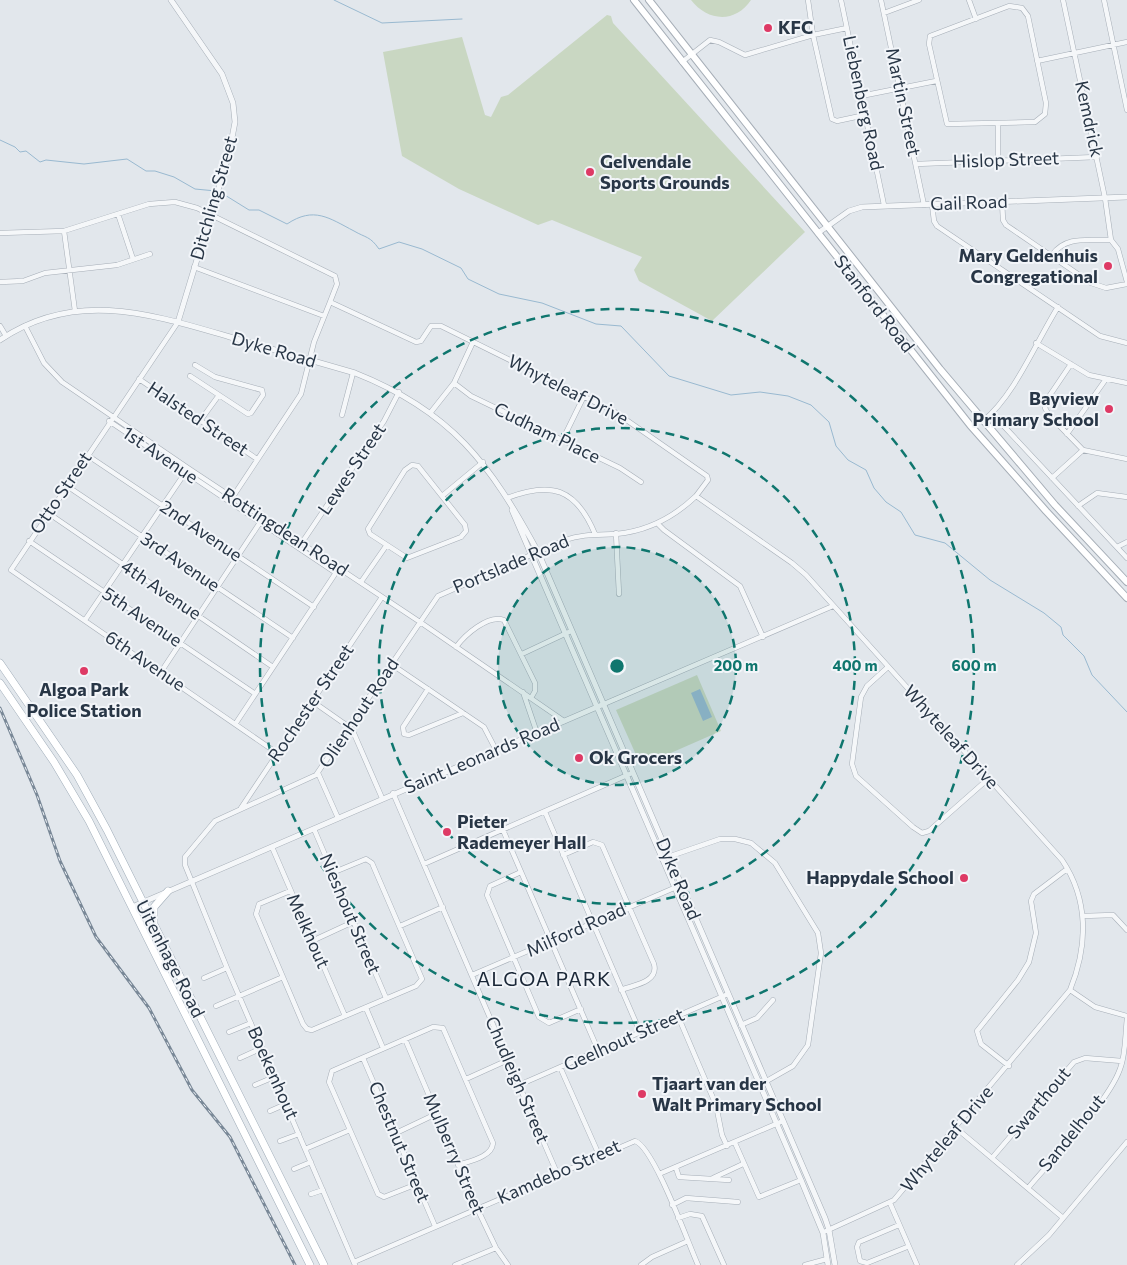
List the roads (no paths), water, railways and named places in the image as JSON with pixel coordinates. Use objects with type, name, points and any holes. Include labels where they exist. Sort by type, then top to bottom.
[{"type":"main road","name":"Stanford Road","points":[[634,0],[970,425],[1046,512],[1127,598]]},
{"type":"main road","name":"Stanford Road","points":[[649,0],[983,420],[1055,505],[1127,582]]},
{"type":"main road","name":"Uitenhage Road","points":[[0,662],[77,775],[155,925],[324,1265]]},
{"type":"main road","name":"Uitenhage Road","points":[[0,683],[74,794],[310,1265]]},
{"type":"main road","points":[[155,925],[154,907],[168,891]]},
{"type":"street","name":"Ditchling Street","points":[[171,0],[222,74],[233,103],[235,122],[232,145],[178,322]]},
{"type":"street","points":[[808,0],[813,35],[832,119],[838,121],[865,116]]},
{"type":"street","name":"Liebenberg Road","points":[[841,0],[884,205]]},
{"type":"street","name":"Martin Street","points":[[881,0],[924,204]]},
{"type":"street","points":[[884,12],[919,0]]},
{"type":"street","points":[[969,0],[976,19]]},
{"type":"street","name":"Kemdrick","points":[[1063,0],[1105,198],[1110,240]]},
{"type":"street","points":[[1104,0],[1127,110]]},
{"type":"street","points":[[1009,6],[1022,8],[1028,16],[1046,103],[1045,114],[1035,122],[947,124],[936,81],[929,44],[930,36],[976,19],[1009,6]]},
{"type":"street","points":[[682,62],[710,40],[745,54],[813,35],[847,28]]},
{"type":"street","points":[[1037,61],[1127,42]]},
{"type":"street","points":[[861,96],[936,81]]},
{"type":"street","points":[[998,124],[998,160]]},
{"type":"street","name":"Hislop Street","points":[[916,164],[1096,157]]},
{"type":"street","name":"Gail Road","points":[[818,233],[852,209],[884,205],[1127,197]]},
{"type":"street","points":[[0,233],[64,230],[149,204],[166,202],[183,204],[210,214],[335,276],[337,284],[324,316],[301,394],[232,498]]},
{"type":"street","points":[[1002,202],[1004,223],[1097,286],[1110,288],[1127,283],[1118,249],[1110,240],[1068,241],[1060,244],[1052,255]]},
{"type":"street","points":[[932,204],[934,222],[937,226],[1104,338],[1127,343]]},
{"type":"street","points":[[118,214],[133,260]]},
{"type":"street","points":[[64,230],[75,311]]},
{"type":"street","points":[[0,282],[23,281],[41,274],[70,269],[114,266],[150,254]]},
{"type":"street","points":[[194,267],[324,316]]},
{"type":"street","name":"Whyteleaf Drive","points":[[330,302],[413,342],[421,341],[430,327],[436,325],[473,342],[621,415],[707,476],[708,480],[696,496],[792,563],[888,667],[1067,869],[1073,881],[1083,916],[1082,955],[1070,990],[1009,1066],[890,1203],[823,1233]]},
{"type":"street","points":[[983,420],[995,410],[1028,361],[1036,343],[1058,307]]},
{"type":"street","name":"Dyke Road","points":[[0,340],[25,326],[75,311],[98,309],[127,311],[178,322],[353,373],[399,392],[430,412],[463,440],[483,462],[538,552],[829,1230],[835,1265]]},
{"type":"street","name":"Otto Street","points":[[12,571],[29,541],[109,421],[178,322]]},
{"type":"street","points":[[0,326],[6,336]]},
{"type":"street","name":"Rottingdean Road","points":[[25,326],[41,359],[50,371],[187,470],[232,498],[262,520],[340,568],[564,721]]},
{"type":"street","points":[[430,412],[454,382],[473,342]]},
{"type":"street","points":[[1036,343],[1089,376],[1127,383]]},
{"type":"street","points":[[1071,364],[1045,406],[1046,412],[1083,450],[1127,459]]},
{"type":"street","points":[[190,376],[249,415],[263,393],[260,389],[215,377],[195,365]]},
{"type":"street","points":[[342,415],[353,373]]},
{"type":"street","points":[[208,388],[215,377]]},
{"type":"street","name":"Halsted Street","points":[[139,379],[258,459]]},
{"type":"street","points":[[1067,434],[1106,379]]},
{"type":"street","name":"Cudham Place","points":[[454,382],[471,396],[620,468],[641,482]]},
{"type":"street","name":"Lewes Street","points":[[302,544],[384,421],[399,392]]},
{"type":"street","points":[[200,421],[220,395]]},
{"type":"street","points":[[562,441],[584,396]]},
{"type":"street","name":"1st Avenue","points":[[109,421],[262,520],[336,573]]},
{"type":"street","points":[[999,421],[1127,558]]},
{"type":"street","points":[[1052,478],[1083,450]]},
{"type":"street","name":"2nd Avenue","points":[[87,455],[314,608]]},
{"type":"street","points":[[442,496],[483,462]]},
{"type":"street","points":[[412,464],[418,466],[465,525],[466,531],[463,536],[410,558],[386,546],[370,534],[368,526],[408,467],[412,464]]},
{"type":"street","points":[[85,620],[187,470]]},
{"type":"street","name":"3rd Avenue","points":[[67,486],[294,638]]},
{"type":"street","points":[[506,498],[535,489],[563,494],[585,511],[595,534]]},
{"type":"street","points":[[1078,506],[1097,493],[1127,497]]},
{"type":"street","name":"Portslade Road","points":[[420,622],[439,595],[573,537],[616,534],[658,524],[678,512],[696,496]]},
{"type":"street","name":"Dyke Road","points":[[506,498],[801,1180],[823,1233],[827,1262]]},
{"type":"street","name":"4th Avenue","points":[[48,513],[273,667]]},
{"type":"street","points":[[160,672],[262,520]]},
{"type":"street","points":[[658,524],[736,582],[742,589],[763,637]]},
{"type":"street","points":[[616,534],[619,594]]},
{"type":"street","name":"5th Avenue","points":[[29,541],[254,693]]},
{"type":"street","points":[[1117,547],[1127,542]]},
{"type":"street","points":[[361,582],[386,546]]},
{"type":"street","points":[[236,723],[254,693],[294,638],[340,568]]},
{"type":"street","name":"6th Avenue","points":[[12,571],[278,753]]},
{"type":"street","name":"Rochester Street","points":[[240,809],[382,596]]},
{"type":"street","name":"Saint Leonards Road","points":[[132,907],[393,793],[833,606]]},
{"type":"street","points":[[456,647],[472,630],[500,618],[506,621],[535,686],[531,698]]},
{"type":"street","name":"Olienhout Road","points":[[192,881],[184,862],[187,853],[210,825],[240,809],[310,779],[318,773],[420,622]]},
{"type":"street","points":[[522,654],[571,631]]},
{"type":"street","points":[[391,664],[486,729],[496,750]]},
{"type":"street","points":[[888,667],[865,688],[861,697],[852,764],[856,776],[922,833],[929,831],[988,779]]},
{"type":"street","points":[[428,689],[403,727],[404,734],[409,735],[463,713]]},
{"type":"street","points":[[523,692],[537,733]]},
{"type":"street","points":[[312,701],[350,726],[382,798]]},
{"type":"street","points":[[318,773],[338,818]]},
{"type":"street","points":[[424,864],[632,773]]},
{"type":"street","name":"Chudleigh Street","points":[[393,793],[557,1173]]},
{"type":"street","points":[[545,812],[640,1032]]},
{"type":"street","name":"Nieshout Street","points":[[314,829],[386,998]]},
{"type":"street","points":[[503,830],[598,1050]]},
{"type":"street","points":[[662,859],[720,839],[735,839],[757,846],[775,864],[818,933],[821,953],[808,1045],[793,1066],[760,1085]]},
{"type":"street","points":[[563,855],[593,842],[602,845],[630,907],[656,971],[650,978],[621,990]]},
{"type":"street","name":"Melkhout","points":[[272,847],[345,1016]]},
{"type":"street","points":[[290,891],[259,904],[256,910],[283,977],[307,1029],[315,1029],[416,986],[422,979],[370,861],[361,860],[332,872]]},
{"type":"street","points":[[1009,1066],[981,1044],[977,1031],[1030,962],[1036,933],[1032,901],[1034,894],[1067,869]]},
{"type":"street","points":[[521,872],[490,886],[486,892],[539,1017],[544,1022],[552,1022],[581,1009]]},
{"type":"street","name":"Boekenhout","points":[[192,881],[250,1023],[354,1263]]},
{"type":"street","name":"Milford Road","points":[[472,975],[680,885]]},
{"type":"street","points":[[400,926],[443,907]]},
{"type":"street","points":[[1083,916],[1113,915],[1127,930]]},
{"type":"street","points":[[312,941],[353,922]]},
{"type":"street","points":[[204,978],[227,968]]},
{"type":"street","points":[[216,1006],[283,977]]},
{"type":"street","points":[[1070,990],[1095,1007],[1127,1018]]},
{"type":"street","name":"Geelhout Street","points":[[519,1085],[728,994]]},
{"type":"street","points":[[741,1025],[757,1018],[772,1000]]},
{"type":"street","points":[[760,1002],[766,1006]]},
{"type":"street","points":[[366,1008],[383,1048]]},
{"type":"street","points":[[678,1016],[716,1105],[722,1135],[727,1146]]},
{"type":"street","name":"Sandelhout","points":[[1028,1188],[1097,1105],[1115,1079],[1122,1061],[1127,1018]]},
{"type":"street","points":[[228,1032],[250,1023]]},
{"type":"street","points":[[417,1184],[384,1197],[379,1196],[329,1082],[329,1076],[332,1071],[433,1027],[443,1028],[493,1145],[488,1153],[458,1166]]},
{"type":"street","name":"Mulberry Street","points":[[405,1039],[477,1208],[496,1248],[508,1265]]},
{"type":"street","points":[[240,1058],[262,1048]]},
{"type":"street","name":"Chestnut Street","points":[[363,1058],[435,1226]]},
{"type":"street","name":"Swarthout","points":[[992,1158],[1074,1062],[1085,1058],[1122,1061]]},
{"type":"street","points":[[466,1079],[508,1060]]},
{"type":"street","points":[[560,1067],[599,1155]]},
{"type":"street","points":[[255,1084],[274,1077]]},
{"type":"street","points":[[270,1110],[286,1104]]},
{"type":"street","points":[[396,1133],[436,1114]]},
{"type":"street","points":[[659,1174],[783,1121]]},
{"type":"street","points":[[956,1128],[1062,1217]]},
{"type":"street","points":[[305,1149],[350,1130]]},
{"type":"street","points":[[280,1141],[299,1134]]},
{"type":"street","name":"Kamdebo Street","points":[[354,1263],[631,1141],[638,1142],[646,1149],[659,1174],[698,1265]]},
{"type":"street","points":[[1016,1265],[1048,1235],[1127,1142]]},
{"type":"street","points":[[734,1143],[760,1197],[801,1180]]},
{"type":"street","points":[[294,1169],[311,1162]]},
{"type":"street","points":[[710,1179],[743,1164]]},
{"type":"street","points":[[676,1168],[680,1176],[729,1180]]},
{"type":"street","points":[[312,1194],[323,1190]]},
{"type":"street","points":[[672,1205],[686,1198],[738,1202]]},
{"type":"street","points":[[890,1203],[907,1246],[917,1265]]},
{"type":"street","points":[[678,1218],[690,1214],[702,1216],[724,1265]]},
{"type":"street","points":[[899,1225],[859,1242],[857,1247],[860,1261],[867,1264],[907,1246]]},
{"type":"street","points":[[641,1265],[652,1257],[688,1241]]},
{"type":"street","points":[[455,1265],[496,1248]]},
{"type":"street","points":[[805,1265],[827,1262]]},
{"type":"water","points":[[700,689],[712,717],[703,721],[691,693]]},
{"type":"waterway","points":[[334,0],[382,23],[462,19]]},
{"type":"waterway","points":[[0,140],[15,147],[20,152],[26,151],[40,162],[46,160],[84,164],[127,159],[146,171],[155,171],[174,177],[195,189],[216,191]]},
{"type":"waterway","points":[[220,192],[249,210],[259,210],[287,224],[305,216],[321,216],[329,218],[368,238],[379,249],[399,242],[422,249],[461,268],[468,279],[499,294],[542,303],[596,324],[621,326],[669,376],[731,395],[760,392],[788,396],[811,405],[829,422],[836,446],[848,460],[866,470],[874,488],[886,502],[901,512],[915,535],[945,543],[990,580],[1044,613],[1061,627],[1063,635],[1084,656],[1092,675],[1127,712]]},
{"type":"railway","points":[[0,708],[37,795],[60,861],[96,937],[149,1008],[192,1090],[230,1137],[295,1265]]},
{"type":"place","name":"KFC","points":[[768,28]]},
{"type":"place","name":"Gelvendale Sports Grounds","points":[[590,172]]},
{"type":"place","name":"Mary Geldenhuis Congregational","points":[[1108,266]]},
{"type":"place","name":"Bayview Primary School","points":[[1109,409]]},
{"type":"place","name":"Algoa Park Police Station","points":[[84,671]]},
{"type":"place","name":"Ok Grocers","points":[[579,758]]},
{"type":"place","name":"Pieter Rademeyer Hall","points":[[447,832]]},
{"type":"place","name":"Happydale School","points":[[964,878]]},
{"type":"place","name":"Tjaart van der Walt Primary School","points":[[642,1094]]},
{"type":"district","name":"ALGOA PARK","points":[[544,979]]}]
